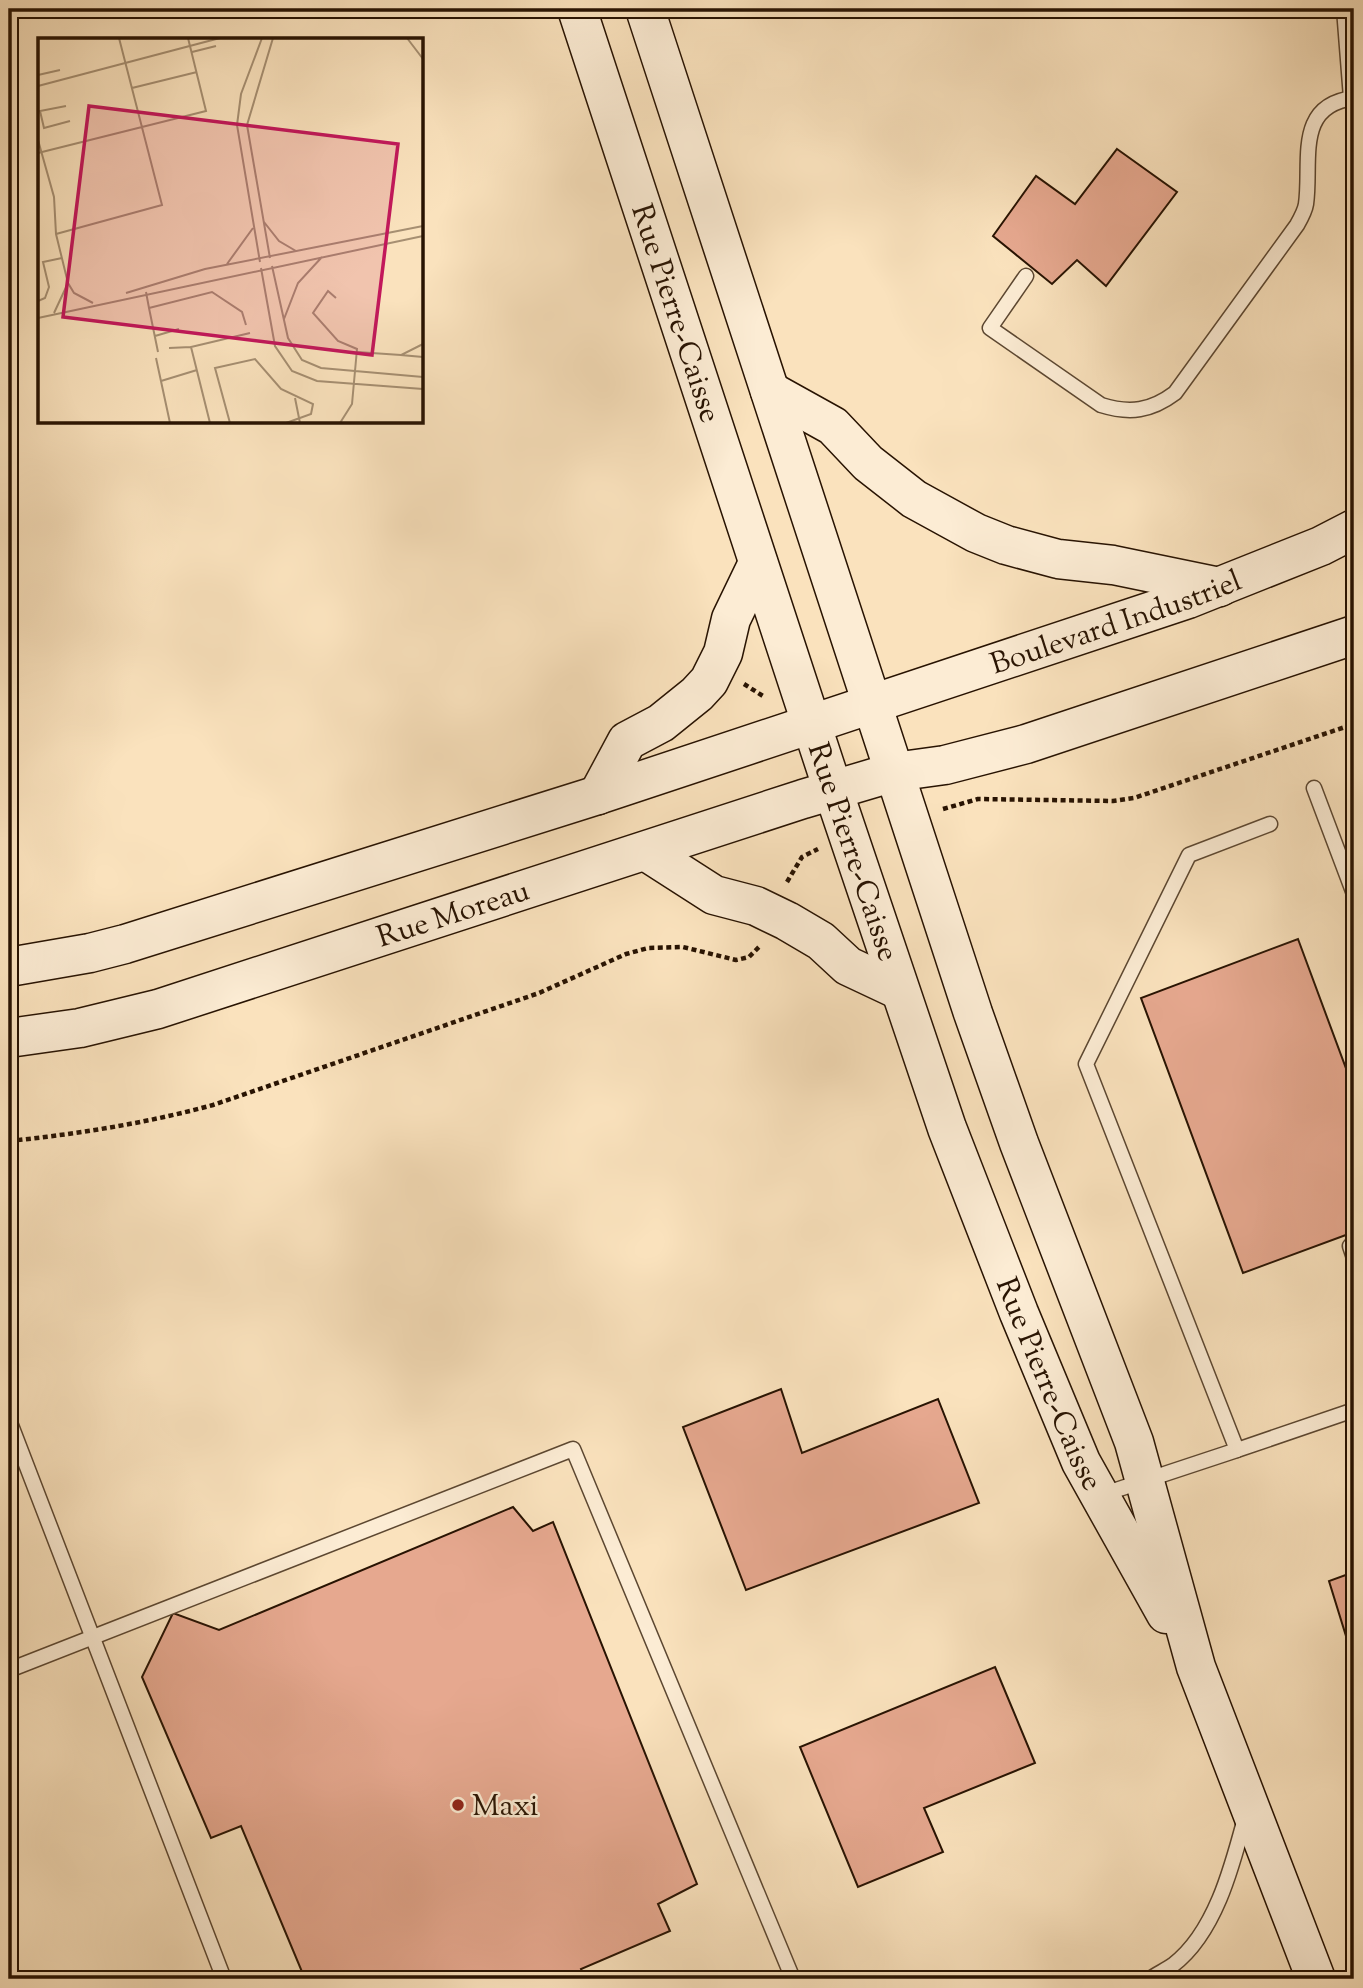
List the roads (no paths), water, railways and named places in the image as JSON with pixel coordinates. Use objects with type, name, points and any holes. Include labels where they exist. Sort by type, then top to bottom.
[{"type":"main road","name":"Rue Pierre-Caisse","points":[[577,9],[832,790],[947,1128],[1081,1462],[1196,1667]]},
{"type":"main road","name":"Rue Pierre-Caisse","points":[[645,9],[993,1070],[1122,1409],[1196,1667],[1248,1807],[1317,1979]]},
{"type":"main road","points":[[770,391],[833,426],[869,463],[914,499],[976,533],[1006,545],[1058,559],[1113,565],[1220,587]]},
{"type":"main road","name":"Boulevard Industriel","points":[[872,703],[1220,587],[1321,546],[1354,529]]},
{"type":"main road","points":[[598,795],[627,741],[661,723],[691,700],[709,681],[723,653],[731,619],[758,563]]},
{"type":"main road","points":[[894,772],[945,765],[1026,744],[1354,635]]},
{"type":"main road","points":[[9,967],[125,944],[598,795],[872,703]]},
{"type":"main road","name":"Rue Moreau","points":[[9,1038],[80,1028],[158,1009],[894,772]]},
{"type":"main road","points":[[647,852],[714,895],[757,906],[788,921],[821,941],[848,966],[899,990]]},
{"type":"lane","points":[[1026,275],[989,328],[1101,405],[1119,410],[1138,410],[1161,404],[1175,393],[1297,225],[1306,207],[1307,140],[1313,124],[1335,102],[1352,98],[1345,9]]},
{"type":"lane","points":[[1314,788],[1354,894]]},
{"type":"lane","points":[[1237,1450],[1086,1064],[1189,855],[1270,824]]},
{"type":"lane","points":[[1099,1495],[1354,1410]]},
{"type":"lane","points":[[9,1420],[90,1637],[224,1979]]},
{"type":"lane","points":[[9,1670],[573,1449],[793,1979]]},
{"type":"lane","points":[[1150,1979],[1175,1964],[1200,1936],[1227,1882],[1248,1807]]},
{"type":"place","name":"Maxi","points":[[458,1805]]}]
